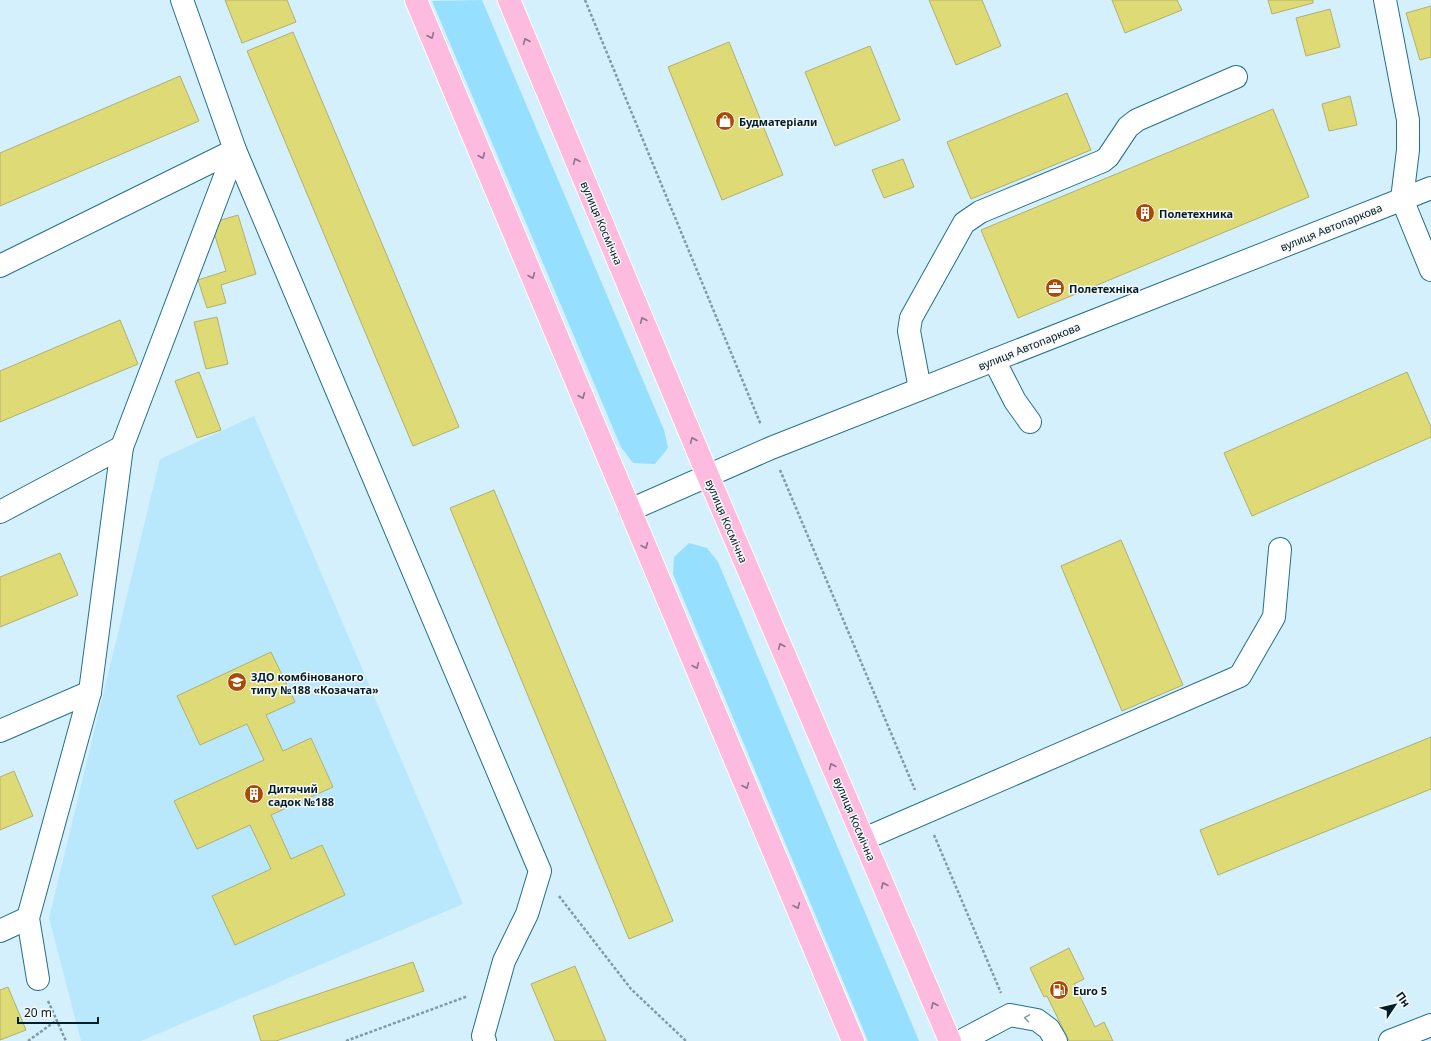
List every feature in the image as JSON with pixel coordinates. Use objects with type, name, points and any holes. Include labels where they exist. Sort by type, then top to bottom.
[{"type":"main road","points":[[416,0],[853,1041]]},
{"type":"main road","name":"вулиця Космічна","points":[[509,0],[708,476],[950,1041]]},
{"type":"street","points":[[182,0],[235,150],[540,871],[527,914],[504,961],[482,1036],[484,1041]]},
{"type":"street","points":[[1385,0],[1408,120],[1408,150],[1402,199],[1431,270]]},
{"type":"street","points":[[920,389],[909,331],[911,318],[964,222],[980,212],[1108,158],[1132,123],[1236,77]]},
{"type":"street","points":[[0,266],[235,150]]},
{"type":"street","points":[[38,979],[28,918],[90,692],[122,447],[235,150]]},
{"type":"street","name":"вулиця Автопаркова","points":[[630,510],[771,448],[1431,188]]},
{"type":"street","points":[[994,360],[1015,401],[1030,422]]},
{"type":"street","points":[[0,512],[122,447]]},
{"type":"street","points":[[864,839],[1240,676],[1274,617],[1280,549]]},
{"type":"street","points":[[0,731],[90,692]]},
{"type":"street","points":[[0,931],[28,918]]},
{"type":"street","points":[[961,1041],[1010,1015],[1037,1020],[1049,1029],[1056,1041]]},
{"type":"street","points":[[1390,1041],[1431,1025]]},
{"type":"path","points":[[585,0],[771,448],[1010,1015]]},
{"type":"path","points":[[540,871],[631,989],[686,1041]]},
{"type":"path","points":[[38,979],[66,1041]]},
{"type":"path","points":[[346,1041],[497,986]]},
{"type":"path","points":[[28,1041],[57,1020]]},
{"type":"shaded area","points":[[482,0],[664,430],[668,448],[655,464],[633,463],[621,447],[432,1]]},
{"type":"shaded area","name":"ЗДО комбінованого типу №188 «Козачата»","points":[[254,416],[463,904],[141,1041],[81,1041],[49,918],[160,459]]},
{"type":"shaded area","points":[[689,543],[707,548],[718,562],[919,1041],[868,1041],[673,574],[674,557]]},
{"type":"building","points":[[225,0],[287,0],[296,22],[242,43]]},
{"type":"building","points":[[929,0],[982,0],[1001,46],[956,65]]},
{"type":"building","points":[[1112,0],[1177,0],[1182,10],[1125,33]]},
{"type":"building","points":[[1268,0],[1313,0],[1313,3],[1272,14]]},
{"type":"building","points":[[1431,6],[1431,57],[1420,60],[1406,13]]},
{"type":"building","points":[[1330,9],[1340,47],[1306,56],[1296,18]]},
{"type":"building","points":[[293,32],[459,427],[413,446],[247,51]]},
{"type":"building","name":"Будматеріали","points":[[729,42],[783,175],[722,200],[668,67]]},
{"type":"building","points":[[870,46],[900,120],[835,146],[805,72]]},
{"type":"building","points":[[180,76],[199,121],[0,206],[0,153]]},
{"type":"building","points":[[1067,93],[1091,150],[971,199],[947,142]]},
{"type":"building","points":[[1350,96],[1357,125],[1329,131],[1322,104]]},
{"type":"building","name":"Полетехника","points":[[1273,109],[1309,197],[1018,318],[981,230]]},
{"type":"building","points":[[903,159],[914,187],[884,198],[872,170]]},
{"type":"building","points":[[238,215],[256,274],[221,285],[226,303],[207,308],[198,280],[226,271],[211,223]]},
{"type":"building","points":[[217,317],[228,364],[206,369],[194,322]]},
{"type":"building","points":[[120,320],[138,364],[0,422],[0,371]]},
{"type":"building","points":[[199,372],[221,430],[197,438],[175,381]]},
{"type":"building","points":[[1407,372],[1431,427],[1431,437],[1252,516],[1224,453]]},
{"type":"building","points":[[494,490],[673,921],[629,939],[450,508]]},
{"type":"building","points":[[1121,540],[1183,685],[1122,711],[1061,566]]},
{"type":"building","points":[[60,553],[78,595],[0,627],[0,577]]},
{"type":"building","name":"Дитячий садок №188","points":[[271,652],[295,702],[266,715],[283,751],[311,738],[333,787],[271,815],[291,859],[322,845],[345,895],[235,945],[212,896],[271,869],[250,825],[197,849],[174,801],[264,760],[247,724],[200,745],[177,696]]},
{"type":"building","points":[[1431,737],[1431,789],[1218,875],[1200,830]]},
{"type":"building","points":[[14,771],[33,816],[0,830],[0,777]]},
{"type":"building","name":"Euro 5","points":[[1069,948],[1084,979],[1074,984],[1095,1027],[1104,1022],[1113,1041],[1069,1041],[1047,996],[1044,997],[1030,968]]},
{"type":"building","points":[[413,962],[424,991],[276,1041],[261,1041],[253,1016]]},
{"type":"building","points":[[575,966],[606,1041],[555,1041],[531,984]]},
{"type":"building","points":[[8,987],[26,1030],[0,1040],[0,990]]},
{"type":"place","name":"Будматеріали","points":[[725,121]]},
{"type":"place","name":"Полетехника","points":[[1145,213]]},
{"type":"place","name":"Полетехніка","points":[[1055,288]]},
{"type":"place","name":"ЗДО комбінованого типу №188 «Козачата»","points":[[237,682]]},
{"type":"place","name":"Дитячий садок №188","points":[[254,794]]},
{"type":"place","name":"Euro 5","points":[[1059,990]]}]
